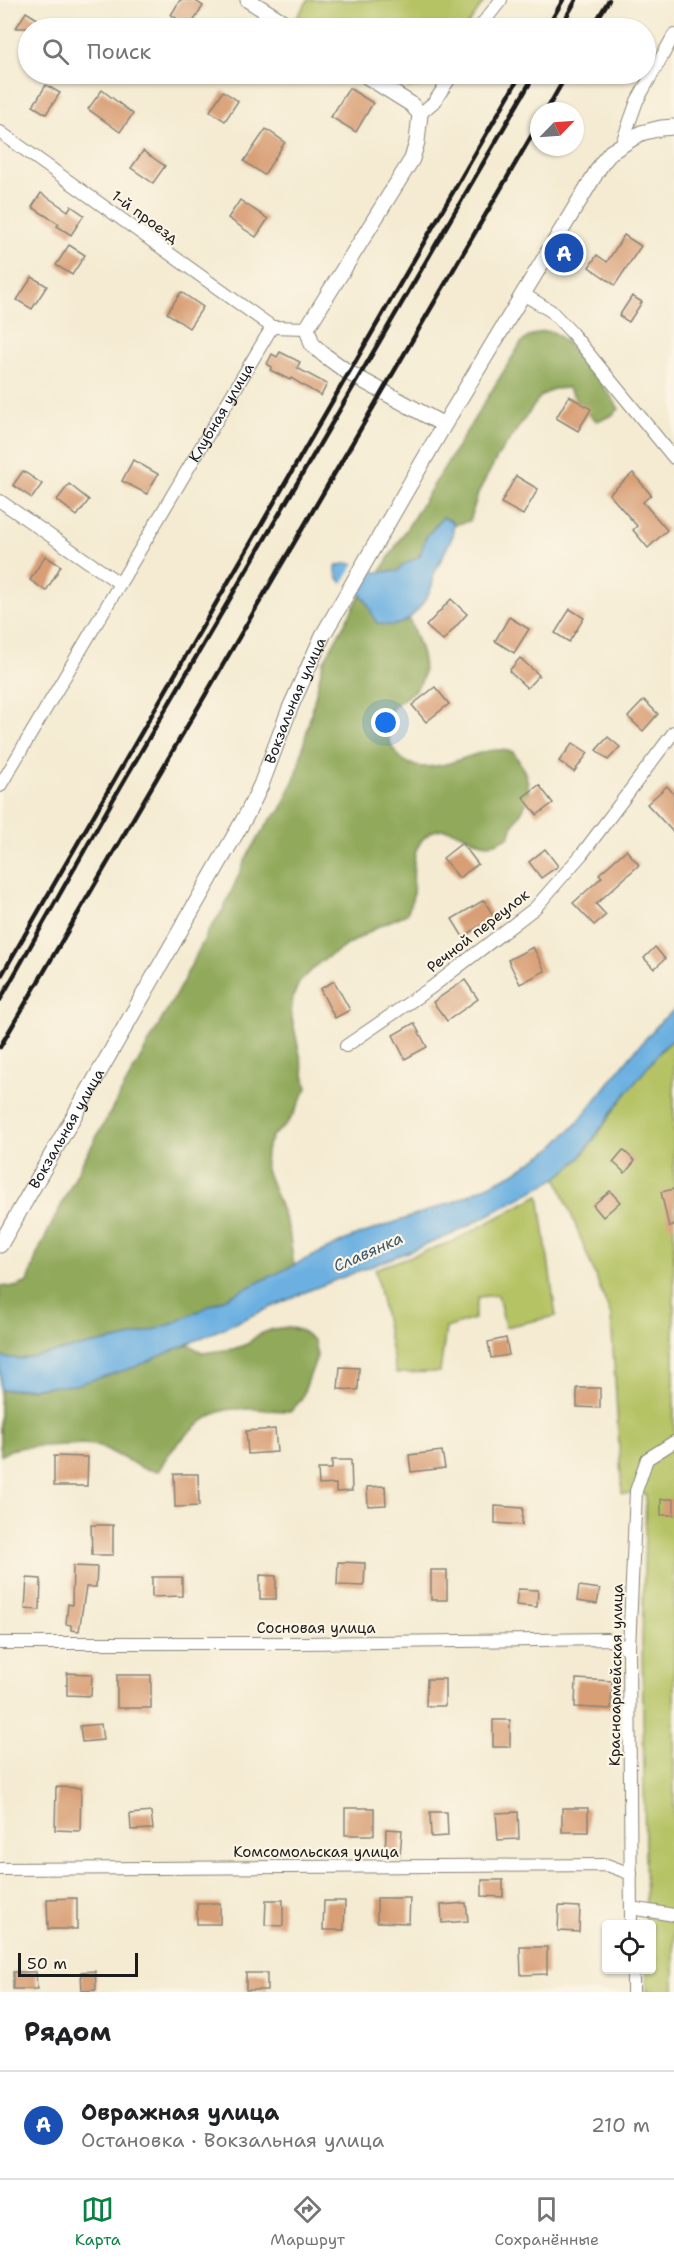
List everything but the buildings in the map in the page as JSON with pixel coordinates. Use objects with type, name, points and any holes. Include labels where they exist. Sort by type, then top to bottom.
[{"type":"street","points":[[249,0],[277,18]]},
{"type":"street","points":[[487,18],[501,0]]},
{"type":"street","points":[[656,67],[674,35]]},
{"type":"street","points":[[379,84],[411,104],[420,114]]},
{"type":"street","points":[[444,424],[340,367],[312,344],[307,328],[412,159],[417,142],[420,114],[434,102],[446,84]]},
{"type":"street","points":[[622,143],[637,101],[647,84]]},
{"type":"street","points":[[622,143],[641,133],[674,127]]},
{"type":"street","name":"1-й проезд","points":[[0,132],[272,327]]},
{"type":"street","name":"Вокзальная улица","points":[[0,1245],[247,814],[304,674],[345,597],[444,424],[602,163],[622,143]]},
{"type":"street","points":[[523,294],[550,311],[572,332],[674,458]]},
{"type":"street","points":[[272,327],[307,328]]},
{"type":"street","name":"Клубная улица","points":[[0,786],[272,327]]},
{"type":"street","points":[[0,501],[119,583]]},
{"type":"street","name":"Речной переулок","points":[[346,1046],[432,987],[535,908],[582,854],[674,732]]},
{"type":"street","name":"Красноармейская улица","points":[[632,1920],[629,1649],[636,1491],[647,1459],[674,1442]]},
{"type":"street","name":"Сосновая улица","points":[[0,1643],[302,1643],[607,1639],[629,1649]]},
{"type":"street","name":"Комсомольская улица","points":[[0,1869],[607,1865],[631,1874]]},
{"type":"street","points":[[631,1908],[674,1916]]},
{"type":"street","points":[[633,1974],[633,1992]]},
{"type":"green space","points":[[308,0],[485,0],[473,18],[297,17]]},
{"type":"green space","points":[[402,84],[425,84],[417,87],[409,88]]},
{"type":"green space","points":[[544,331],[553,332],[568,345],[599,381],[619,409],[611,416],[597,421],[586,412],[568,388],[553,389],[540,397],[498,456],[478,493],[470,521],[454,525],[453,522],[443,517],[426,537],[424,547],[417,559],[398,571],[380,572],[521,343],[530,336]]},
{"type":"green space","points":[[361,594],[377,623],[394,624],[409,618],[422,654],[424,669],[421,682],[390,713],[389,738],[396,752],[407,762],[423,767],[433,767],[486,751],[513,752],[527,780],[526,803],[509,837],[496,843],[479,842],[446,830],[430,833],[423,839],[415,853],[413,896],[407,914],[379,926],[321,961],[299,983],[293,997],[291,1013],[307,1088],[293,1115],[284,1127],[272,1136],[266,1151],[265,1167],[289,1230],[294,1266],[172,1324],[134,1336],[21,1359],[0,1357],[0,1286],[15,1287],[28,1282],[37,1254],[82,1163],[209,930],[223,910],[249,852],[270,820],[281,810],[297,772],[323,663]]},
{"type":"green space","points":[[674,1039],[674,1992],[647,1992],[647,1974],[656,1974],[656,1920],[646,1920],[642,1643],[646,1494],[622,1494],[611,1316],[557,1178],[582,1156],[636,1079],[660,1051]]},
{"type":"green space","points":[[539,1195],[556,1316],[505,1327],[498,1295],[478,1297],[474,1319],[446,1328],[440,1372],[396,1373],[375,1269],[454,1241]]},
{"type":"green space","points":[[288,1327],[302,1331],[314,1341],[317,1356],[301,1400],[291,1411],[242,1409],[217,1413],[197,1426],[178,1443],[159,1471],[144,1469],[100,1446],[84,1444],[24,1447],[10,1450],[0,1456],[0,1390],[51,1387],[97,1378],[189,1344],[202,1353],[233,1349],[273,1329]]},
{"type":"water","points":[[443,517],[453,522],[453,535],[423,602],[413,615],[402,623],[390,625],[377,623],[363,597],[338,578],[336,566],[348,563],[376,572],[398,571],[403,565],[420,556],[426,537]]},
{"type":"water","name":"Славянка","points":[[674,1010],[674,1039],[662,1049],[614,1109],[580,1158],[557,1178],[451,1235],[310,1290],[135,1367],[75,1385],[0,1390],[0,1357],[21,1359],[134,1336],[172,1324],[350,1238],[456,1201],[512,1174],[550,1150],[577,1123],[632,1054]]},
{"type":"pier","points":[[356,562],[375,568],[357,596],[341,585]]},
{"type":"railway","points":[[553,18],[563,0]]},
{"type":"railway","points":[[566,18],[576,0]]},
{"type":"railway","points":[[598,18],[609,0]]},
{"type":"railway","points":[[0,978],[515,84]]},
{"type":"railway","points":[[0,1000],[114,798],[529,84]]},
{"type":"railway","points":[[551,102],[561,84]]},
{"type":"railway","points":[[0,1047],[530,138]]},
{"type":"place","name":"Овражная улица","points":[[564,253]]}]
